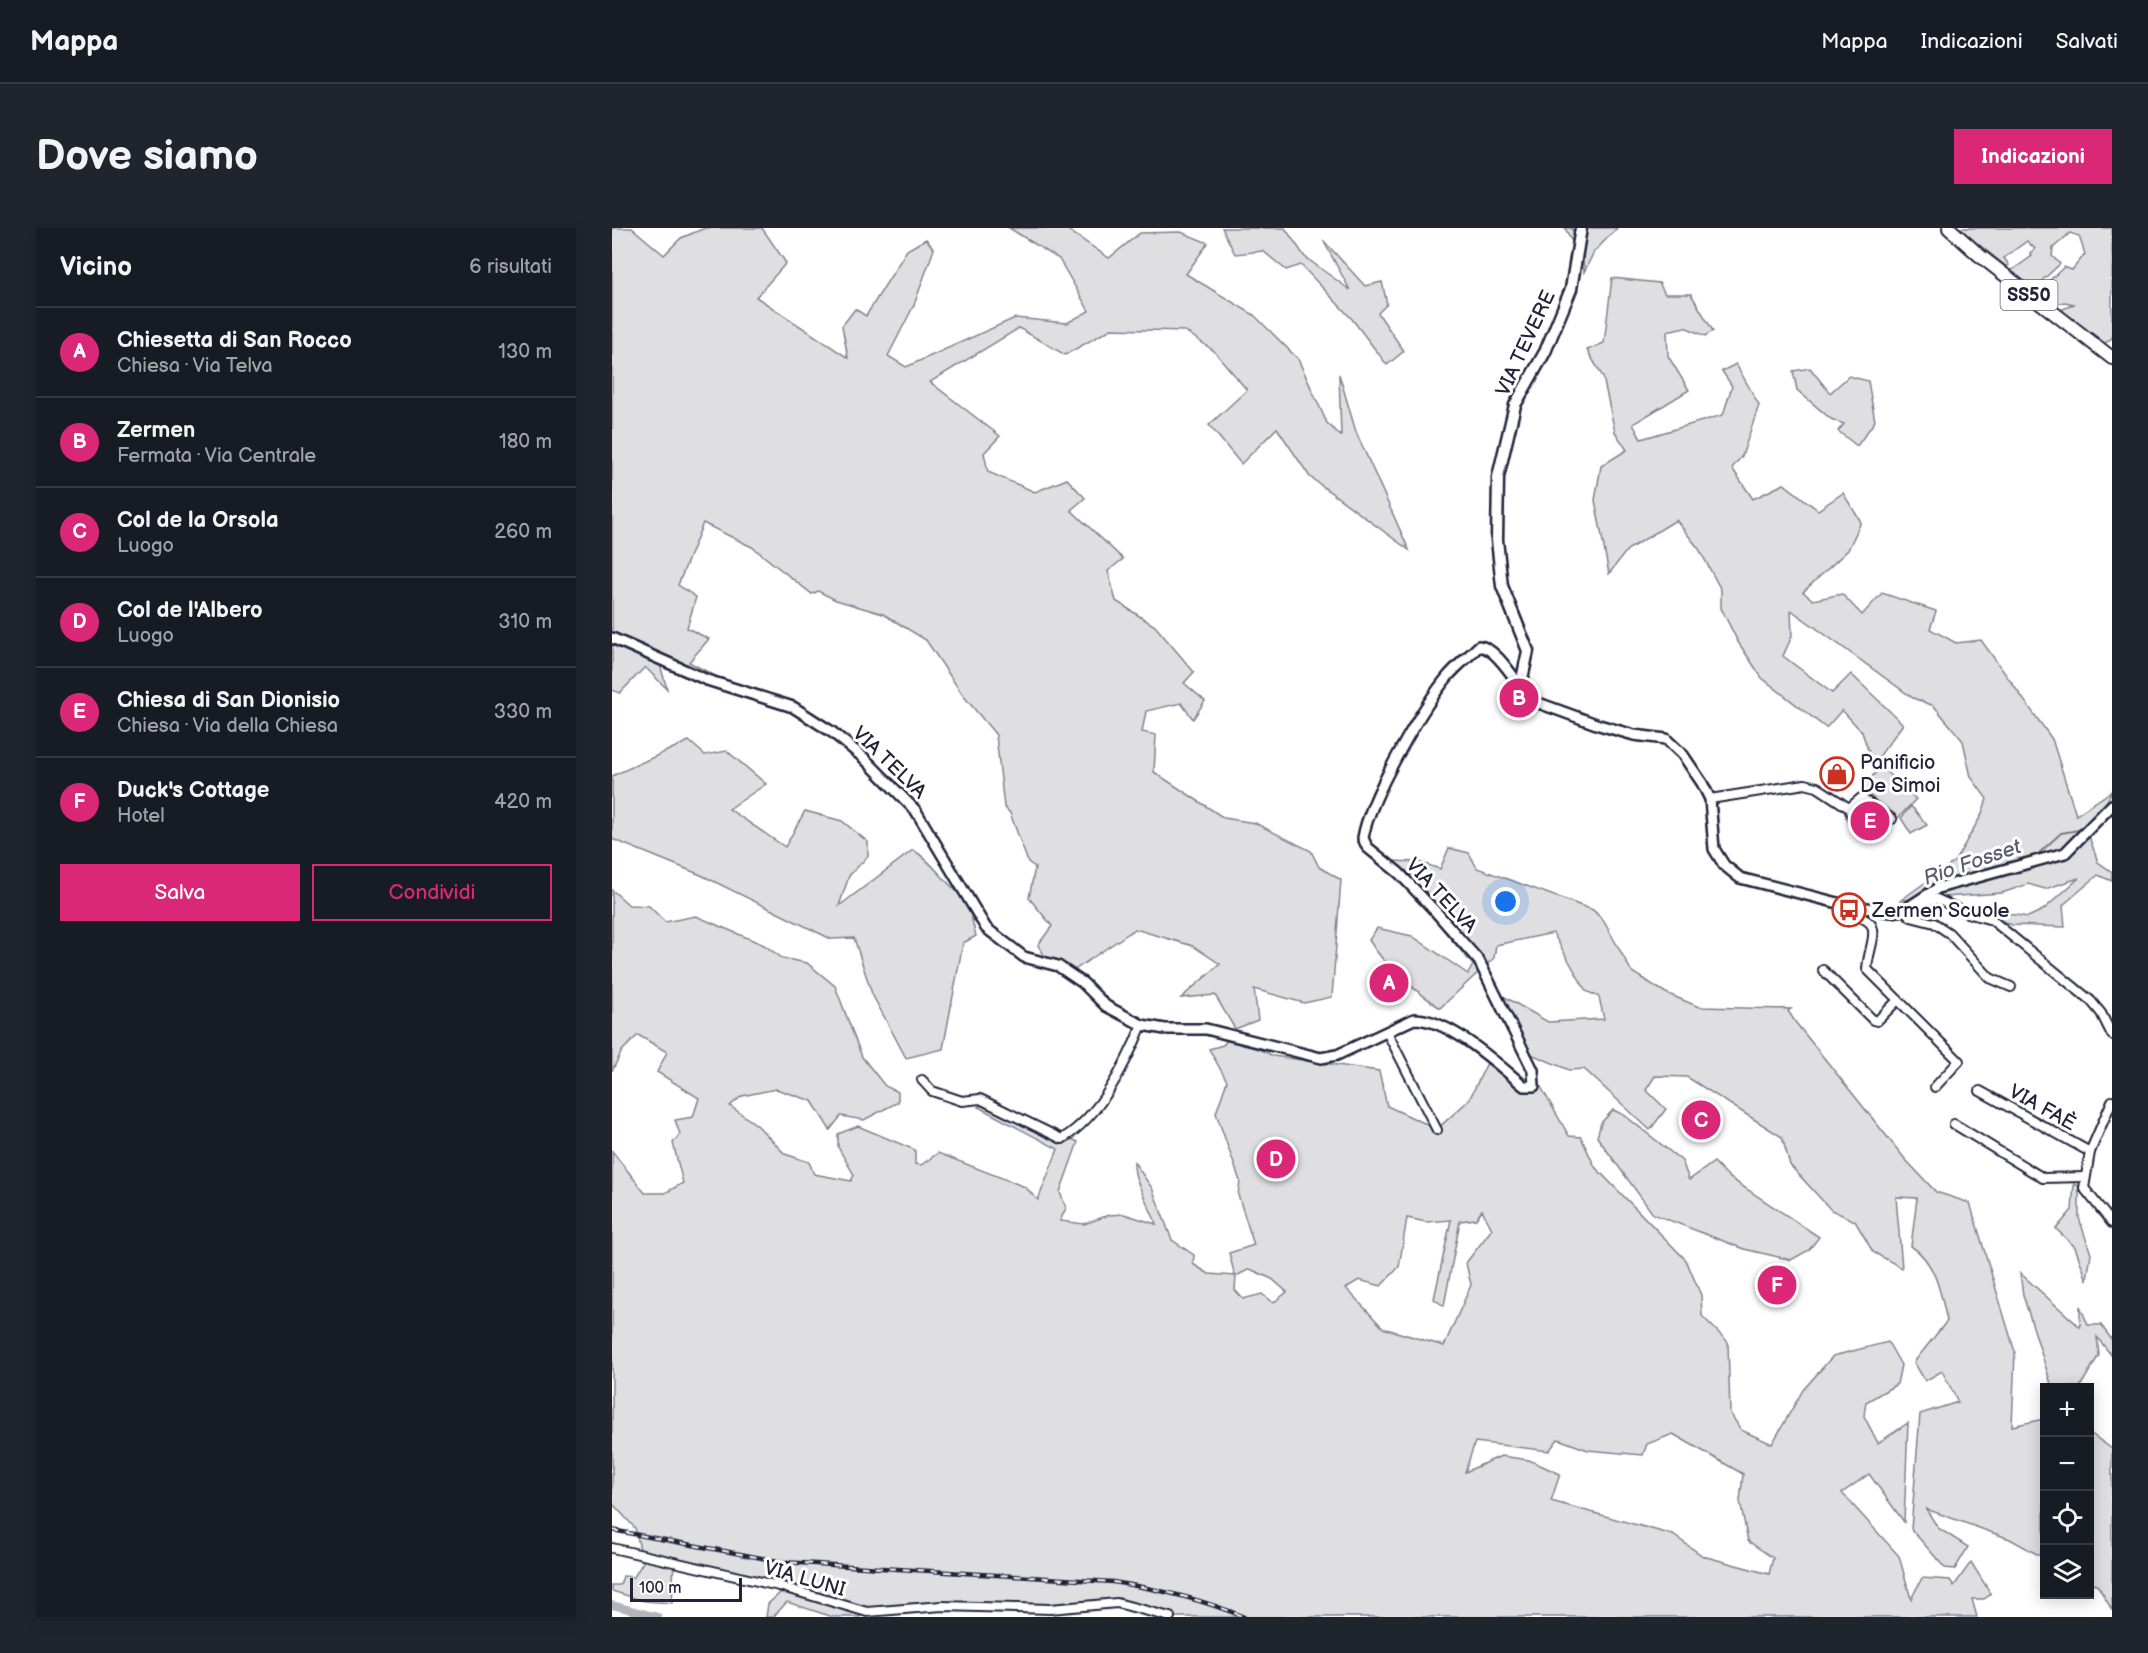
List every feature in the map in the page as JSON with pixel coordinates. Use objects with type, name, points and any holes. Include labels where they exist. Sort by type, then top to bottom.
[{"type":"main road","name":"VIA TEVERE","points":[[1521,684],[1528,651],[1502,586],[1497,540],[1498,477],[1515,405],[1545,352],[1571,289],[1580,228]]},
{"type":"main road","name":"SS50","points":[[1949,228],[1979,255],[2112,358]]},
{"type":"street","name":"VIA TELVA","points":[[612,638],[707,680],[794,706],[831,732],[864,758],[916,811],[986,928],[1024,957],[1058,966],[1083,983],[1107,1006],[1142,1025],[1165,1029],[1206,1029],[1321,1058],[1337,1055],[1388,1034],[1414,1019],[1426,1019],[1465,1040],[1524,1086],[1534,1086],[1533,1070],[1479,961],[1399,873],[1367,848],[1363,838],[1373,808],[1403,746],[1447,679],[1479,646],[1488,650],[1521,684]]},
{"type":"street","points":[[1521,684],[1527,695],[1544,705],[1634,735],[1666,739],[1683,755],[1702,783],[1710,799],[1714,849],[1724,866],[1740,878],[1842,904],[1890,912],[1915,907],[1929,899],[1937,899],[1967,913],[1992,920],[2091,1001],[2101,1013],[2112,1035]]},
{"type":"street","points":[[1710,799],[1805,784],[1817,787],[1849,808],[1853,821],[1862,825],[1862,833]]},
{"type":"street","points":[[1849,808],[1861,798],[1892,819]]},
{"type":"street","points":[[1908,907],[1938,888],[2065,852],[2112,804]]},
{"type":"street","points":[[1842,904],[1845,914],[1862,916],[1872,924],[1875,935],[1867,969],[1959,1061],[1935,1087]]},
{"type":"street","points":[[1908,907],[1911,917],[1934,923],[1949,933],[1989,978],[2011,987]]},
{"type":"street","points":[[1823,970],[1874,1020],[1877,1021],[1898,1000]]},
{"type":"street","points":[[922,1080],[932,1091],[962,1101],[980,1099],[1062,1139],[1077,1130],[1092,1115],[1142,1025]]},
{"type":"street","points":[[1388,1034],[1437,1130]]},
{"type":"street","name":"VIA FAÈ","points":[[1980,1091],[2090,1152]]},
{"type":"street","name":"VIA FAÈ","points":[[2084,1177],[2090,1152],[2112,1101]]},
{"type":"street","points":[[1954,1124],[2043,1178],[2084,1177],[2084,1188],[2089,1197],[2112,1223]]},
{"type":"street","name":"VIA LUNI","points":[[612,1548],[779,1586],[867,1612],[942,1606],[1050,1609],[1117,1604],[1170,1617]]},
{"type":"shaded area","points":[[612,228],[632,228],[664,255],[681,238],[705,228],[762,228],[786,263],[756,297],[848,358],[842,326],[855,309],[866,316],[907,250],[926,239],[934,249],[914,305],[888,356],[906,367],[1015,318],[1067,323],[1089,311],[1059,259],[1009,228],[1065,228],[1109,258],[1140,233],[1181,232],[1208,243],[1186,274],[1254,315],[1298,359],[1327,423],[1341,436],[1339,374],[1356,432],[1409,550],[1310,477],[1277,428],[1241,464],[1209,425],[1247,390],[1214,351],[1185,331],[1111,329],[1065,355],[1019,328],[930,382],[1000,436],[984,453],[988,472],[1035,492],[1067,479],[1085,498],[1071,510],[1123,559],[1108,571],[1116,601],[1155,626],[1194,672],[1184,683],[1205,701],[1193,719],[1181,703],[1146,711],[1142,732],[1156,735],[1154,772],[1224,818],[1255,823],[1311,851],[1319,867],[1341,880],[1332,997],[1304,1003],[1254,989],[1258,1020],[1235,1029],[1215,995],[1181,998],[1220,964],[1193,946],[1135,929],[1073,971],[1046,958],[1038,945],[1052,926],[1029,898],[1035,867],[1028,862],[1010,813],[1004,807],[996,735],[962,694],[926,640],[883,614],[836,600],[818,591],[812,594],[752,547],[703,523],[678,585],[696,597],[687,628],[709,639],[689,662],[719,678],[657,654],[667,689],[645,667],[620,693],[612,690]]},
{"type":"shaded area","points":[[1222,228],[1285,228],[1305,257],[1350,290],[1323,240],[1365,286],[1382,282],[1387,304],[1378,313],[1404,351],[1387,365],[1352,319],[1301,265],[1286,270],[1263,251],[1235,254]]},
{"type":"shaded area","points":[[1565,228],[1571,228],[1573,231],[1576,228],[1617,228],[1594,252],[1584,272],[1582,246],[1571,240]]},
{"type":"shaded area","points":[[1958,228],[2112,228],[2112,338],[2104,344],[2061,310],[2074,304],[2065,302],[2053,304],[2038,291],[2064,267],[2072,270],[2085,254],[2079,236],[2070,233],[2053,248],[2052,256],[2060,264],[2033,289],[2011,271],[2032,256],[2030,253],[2035,249],[2027,241],[2004,258],[2009,265],[2007,267]]},
{"type":"shaded area","points":[[1612,278],[1659,283],[1665,294],[1691,294],[1713,331],[1705,336],[1685,327],[1667,331],[1668,356],[1689,390],[1633,424],[1641,439],[1723,415],[1732,386],[1722,371],[1736,364],[1759,405],[1742,456],[1732,468],[1753,499],[1784,484],[1818,510],[1843,493],[1861,522],[1848,550],[1803,592],[1813,600],[1842,594],[1862,615],[1882,593],[1936,611],[1930,629],[1956,643],[1981,640],[2052,739],[2076,815],[2112,791],[2089,836],[2098,862],[2112,872],[2112,881],[2098,875],[2063,905],[2065,927],[2012,925],[1970,908],[2028,917],[2043,910],[2079,878],[2045,889],[2028,884],[2002,893],[1901,900],[1955,861],[1981,816],[1987,799],[1971,777],[1963,741],[1934,706],[1913,698],[1791,610],[1792,636],[1783,656],[1832,693],[1851,674],[1903,724],[1873,765],[1862,732],[1842,710],[1826,728],[1762,678],[1738,642],[1721,608],[1721,590],[1699,549],[1676,520],[1627,550],[1609,574],[1595,500],[1601,466],[1627,450],[1615,432],[1603,377],[1587,350],[1604,343]]},
{"type":"shaded area","points":[[1810,368],[1830,393],[1849,376],[1868,381],[1875,421],[1857,446],[1838,431],[1844,424],[1831,419],[1797,390],[1793,371]]},
{"type":"shaded area","points":[[689,741],[705,755],[727,751],[766,784],[729,809],[785,847],[805,811],[842,821],[868,842],[868,856],[849,876],[839,906],[913,850],[967,900],[976,936],[963,943],[943,1049],[906,1058],[872,994],[854,938],[831,939],[701,875],[612,839],[612,776]]},
{"type":"shaded area","points":[[1881,767],[1916,799],[1897,819],[1861,788]]},
{"type":"shaded area","points":[[1911,806],[1927,825],[1911,834],[1901,818]]},
{"type":"shaded area","points":[[1449,848],[1469,853],[1477,868],[1593,910],[1603,920],[1632,972],[1666,993],[1699,1007],[1791,1009],[1788,1011],[1796,1023],[1905,1159],[1936,1192],[1970,1203],[2015,1352],[2012,1426],[2040,1420],[2040,1556],[2010,1539],[1926,1509],[1938,1528],[1968,1547],[1955,1569],[1945,1568],[1911,1529],[1920,1414],[1958,1402],[1942,1371],[1925,1381],[1914,1362],[1947,1321],[1940,1290],[1932,1270],[1911,1246],[1917,1198],[1896,1197],[1902,1268],[1873,1252],[1855,1221],[1831,1210],[1790,1165],[1782,1137],[1687,1077],[1655,1076],[1646,1090],[1666,1109],[1650,1130],[1584,1069],[1569,1070],[1524,1051],[1493,990],[1548,1022],[1604,1019],[1599,997],[1586,991],[1553,933],[1496,945],[1494,958],[1440,1008],[1410,986],[1392,969],[1369,940],[1377,928],[1412,936],[1468,974],[1473,965],[1427,911],[1425,884],[1392,861],[1419,862],[1440,869]]},
{"type":"shaded area","points":[[612,890],[629,905],[649,906],[665,922],[696,916],[764,945],[782,958],[807,963],[835,986],[862,1057],[885,1086],[898,1092],[898,1102],[864,1120],[841,1116],[830,1130],[812,1101],[776,1089],[742,1096],[730,1106],[757,1125],[785,1154],[809,1162],[814,1174],[851,1181],[854,1175],[838,1147],[838,1134],[858,1126],[915,1150],[915,1164],[921,1165],[938,1153],[1025,1187],[1038,1200],[1058,1149],[978,1107],[989,1099],[1078,1142],[1060,1192],[1066,1208],[1060,1221],[1084,1224],[1109,1215],[1124,1214],[1156,1224],[1136,1178],[1134,1162],[1152,1188],[1172,1240],[1194,1255],[1193,1264],[1209,1274],[1235,1276],[1229,1253],[1254,1245],[1238,1195],[1240,1181],[1216,1113],[1227,1081],[1209,1049],[1223,1045],[1232,1035],[1273,1056],[1379,1071],[1387,1106],[1437,1129],[1469,1100],[1487,1063],[1521,1088],[1541,1087],[1569,1136],[1581,1137],[1595,1167],[1686,1260],[1701,1295],[1702,1316],[1728,1342],[1730,1413],[1741,1430],[1772,1444],[1803,1390],[1833,1356],[1888,1342],[1901,1365],[1897,1384],[1866,1402],[1864,1416],[1878,1443],[1908,1423],[1904,1522],[1869,1474],[1842,1493],[1899,1556],[1911,1599],[1922,1578],[1950,1580],[1954,1586],[1971,1562],[1991,1594],[1984,1599],[1972,1599],[1977,1617],[1173,1617],[1121,1599],[1080,1604],[878,1610],[865,1607],[860,1617],[833,1617],[787,1602],[773,1617],[766,1617],[768,1604],[791,1583],[674,1561],[672,1603],[644,1601],[612,1591],[612,1585],[620,1585],[623,1576],[634,1577],[643,1562],[635,1528],[612,1503],[612,1151],[645,1193],[665,1193],[683,1183],[673,1143],[680,1134],[675,1120],[693,1117],[699,1098],[657,1072],[667,1052],[638,1035],[622,1051],[612,1071]],"holes":[[[1482,1210],[1492,1229],[1466,1263],[1471,1285],[1444,1346],[1383,1328],[1346,1288],[1359,1280],[1381,1286],[1399,1267],[1407,1218],[1426,1222],[1451,1220],[1434,1299],[1444,1306],[1460,1221],[1476,1219]],[[1250,1269],[1272,1279],[1287,1292],[1273,1303],[1262,1294],[1243,1299],[1235,1290],[1236,1276]],[[1673,1434],[1743,1474],[1740,1501],[1748,1541],[1773,1558],[1769,1574],[1703,1556],[1673,1535],[1551,1501],[1560,1474],[1529,1460],[1501,1456],[1465,1472],[1475,1442],[1549,1451],[1558,1439],[1588,1450],[1643,1455],[1647,1444]]]},
{"type":"shaded area","points":[[1613,1110],[1624,1115],[1682,1161],[1689,1180],[1714,1162],[1730,1178],[1819,1237],[1809,1250],[1791,1260],[1744,1249],[1653,1214],[1597,1137],[1601,1123]]},
{"type":"shaded area","points":[[2074,1184],[2079,1186],[2079,1218],[2091,1254],[2087,1280],[2075,1247],[2056,1229],[2072,1210]]},
{"type":"shaded area","points":[[2020,1273],[2080,1327],[2080,1306],[2088,1325],[2101,1325],[2112,1340],[2112,1356],[2097,1337],[2099,1355],[2082,1383],[2051,1383],[2023,1295]]},
{"type":"shaded area","points":[[2094,1436],[2112,1449],[2112,1610],[2098,1586],[2094,1584]]},
{"type":"waterway","name":"Rio Fosset","points":[[2013,863],[2037,855],[2061,833],[2079,830],[2112,798]]},
{"type":"waterway","points":[[612,1605],[658,1617]]},
{"type":"railway","points":[[612,1530],[783,1562],[1113,1582],[1180,1595],[1244,1617]]},
{"type":"place","name":"Zermen","points":[[1519,698]]},
{"type":"place","name":"Panificio De Simoi","points":[[1837,774]]},
{"type":"place","name":"Chiesa di San Dionisio","points":[[1870,821]]},
{"type":"place","name":"Zermen Scuole","points":[[1849,910]]},
{"type":"place","name":"Chiesetta di San Rocco","points":[[1389,983]]},
{"type":"place","name":"Col de la Orsola","points":[[1701,1120]]},
{"type":"place","name":"Col de l'Albero","points":[[1276,1159]]},
{"type":"place","name":"Duck's Cottage","points":[[1777,1285]]}]
